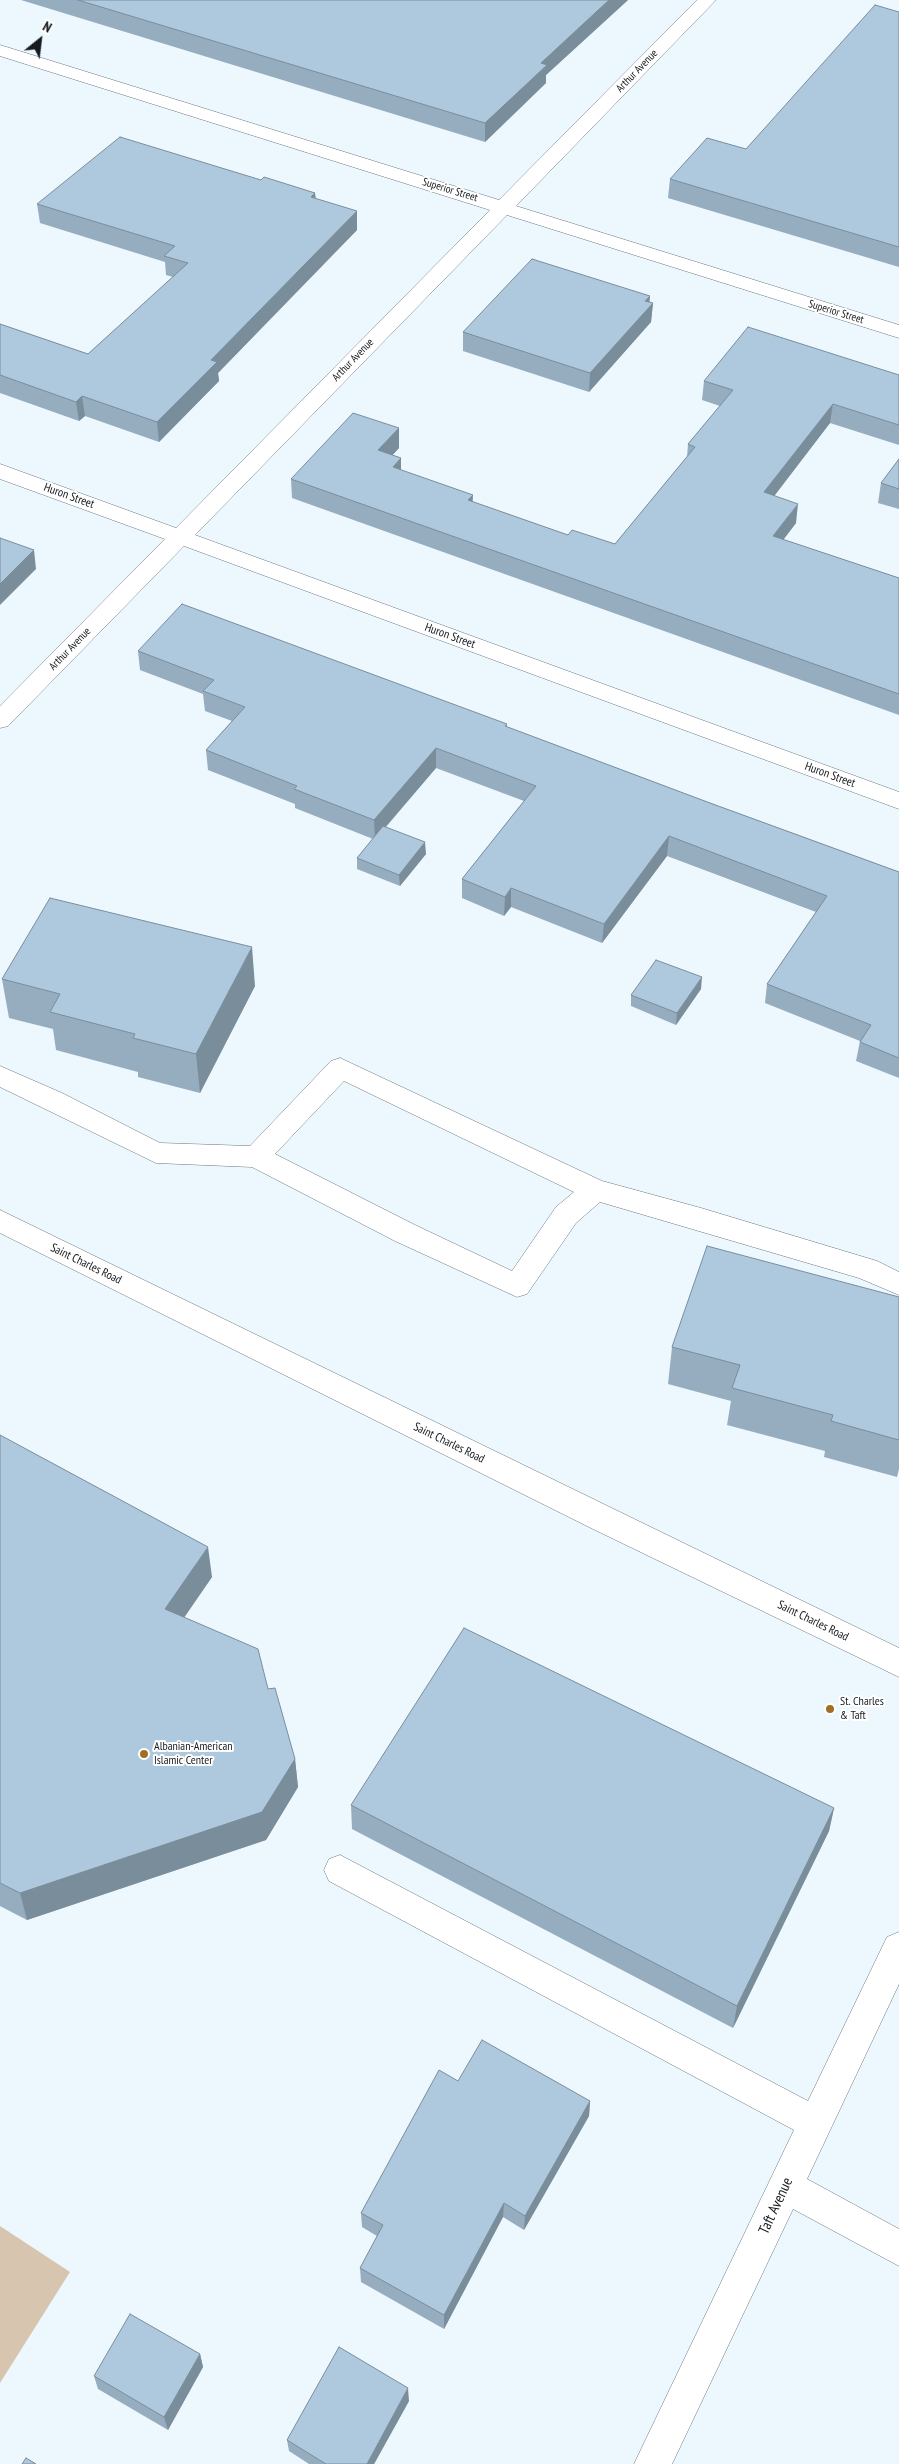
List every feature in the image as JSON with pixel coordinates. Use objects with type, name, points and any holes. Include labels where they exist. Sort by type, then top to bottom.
[{"type":"street","name":"Arthur Avenue","points":[[0,720],[706,0]]},
{"type":"street","name":"Superior Street","points":[[0,50],[899,332]]},
{"type":"street","name":"Huron Street","points":[[0,471],[899,801]]},
{"type":"street","points":[[256,1157],[340,1068],[595,1190],[701,1219],[867,1269],[899,1284]]},
{"type":"street","points":[[0,1076],[53,1100],[156,1153],[256,1157],[405,1233],[517,1286],[566,1215],[595,1190]]},
{"type":"street","name":"Saint Charles Road","points":[[0,1221],[604,1520],[899,1663]]},
{"type":"street","points":[[340,1870],[815,2123]]},
{"type":"street","name":"Taft Avenue","points":[[653,2464],[899,1948]]},
{"type":"street","points":[[785,2186],[899,2248]]},
{"type":"shaded area","points":[[0,2226],[70,2272],[0,2383]]},
{"type":"building","points":[[78,0],[609,0],[541,63],[547,65],[485,123]]},
{"type":"building","points":[[875,5],[899,12],[899,247],[670,179],[707,138],[746,149]]},
{"type":"building","points":[[120,137],[261,180],[264,177],[315,193],[311,197],[357,211],[211,360],[217,362],[157,422],[82,396],[76,402],[0,375],[0,324],[88,354],[188,263],[164,256],[175,246],[37,204]]},
{"type":"building","points":[[532,259],[650,296],[645,301],[653,303],[590,373],[463,332]]},
{"type":"building","points":[[748,327],[899,375],[899,425],[833,404],[764,492],[798,504],[773,536],[899,578],[899,694],[291,479],[353,413],[399,428],[378,450],[401,458],[393,467],[473,495],[468,500],[568,535],[572,530],[615,544],[695,447],[688,444],[733,390],[704,381]]},
{"type":"building","points":[[899,459],[899,489],[881,483]]},
{"type":"building","points":[[0,538],[34,550],[0,584]]},
{"type":"building","points":[[182,604],[507,724],[505,726],[710,803],[899,872],[899,1058],[860,1042],[871,1025],[767,984],[827,896],[669,836],[604,924],[511,888],[505,897],[462,879],[536,786],[436,748],[374,820],[294,789],[297,786],[206,750],[245,707],[203,691],[214,680],[138,651]]},
{"type":"building","points":[[383,826],[425,842],[399,875],[357,858]]},
{"type":"building","points":[[50,898],[252,947],[196,1054],[133,1038],[135,1034],[50,1012],[60,994],[2,979]]},
{"type":"building","points":[[656,960],[702,977],[677,1013],[631,995]]},
{"type":"building","points":[[707,1246],[899,1297],[899,1440],[831,1421],[833,1415],[732,1388],[740,1365],[672,1347]]},
{"type":"building","points":[[0,1435],[208,1547],[165,1609],[258,1649],[268,1689],[275,1688],[295,1759],[262,1812],[20,1893],[0,1883]]},
{"type":"building","points":[[464,1628],[834,1808],[737,2006],[351,1805]]},
{"type":"building","points":[[482,2040],[590,2101],[525,2216],[504,2203],[444,2315],[360,2268],[383,2225],[361,2213],[439,2070],[458,2081]]},
{"type":"building","points":[[130,2314],[200,2354],[164,2417],[94,2376]]},
{"type":"building","points":[[339,2347],[408,2388],[367,2464],[326,2464],[287,2440]]},
{"type":"building","points":[[26,2458],[36,2464],[22,2464]]},
{"type":"place","name":"St. Charles & Taft","points":[[830,1709]]},
{"type":"place","name":"Albanian-American Islamic Center","points":[[144,1754]]}]
